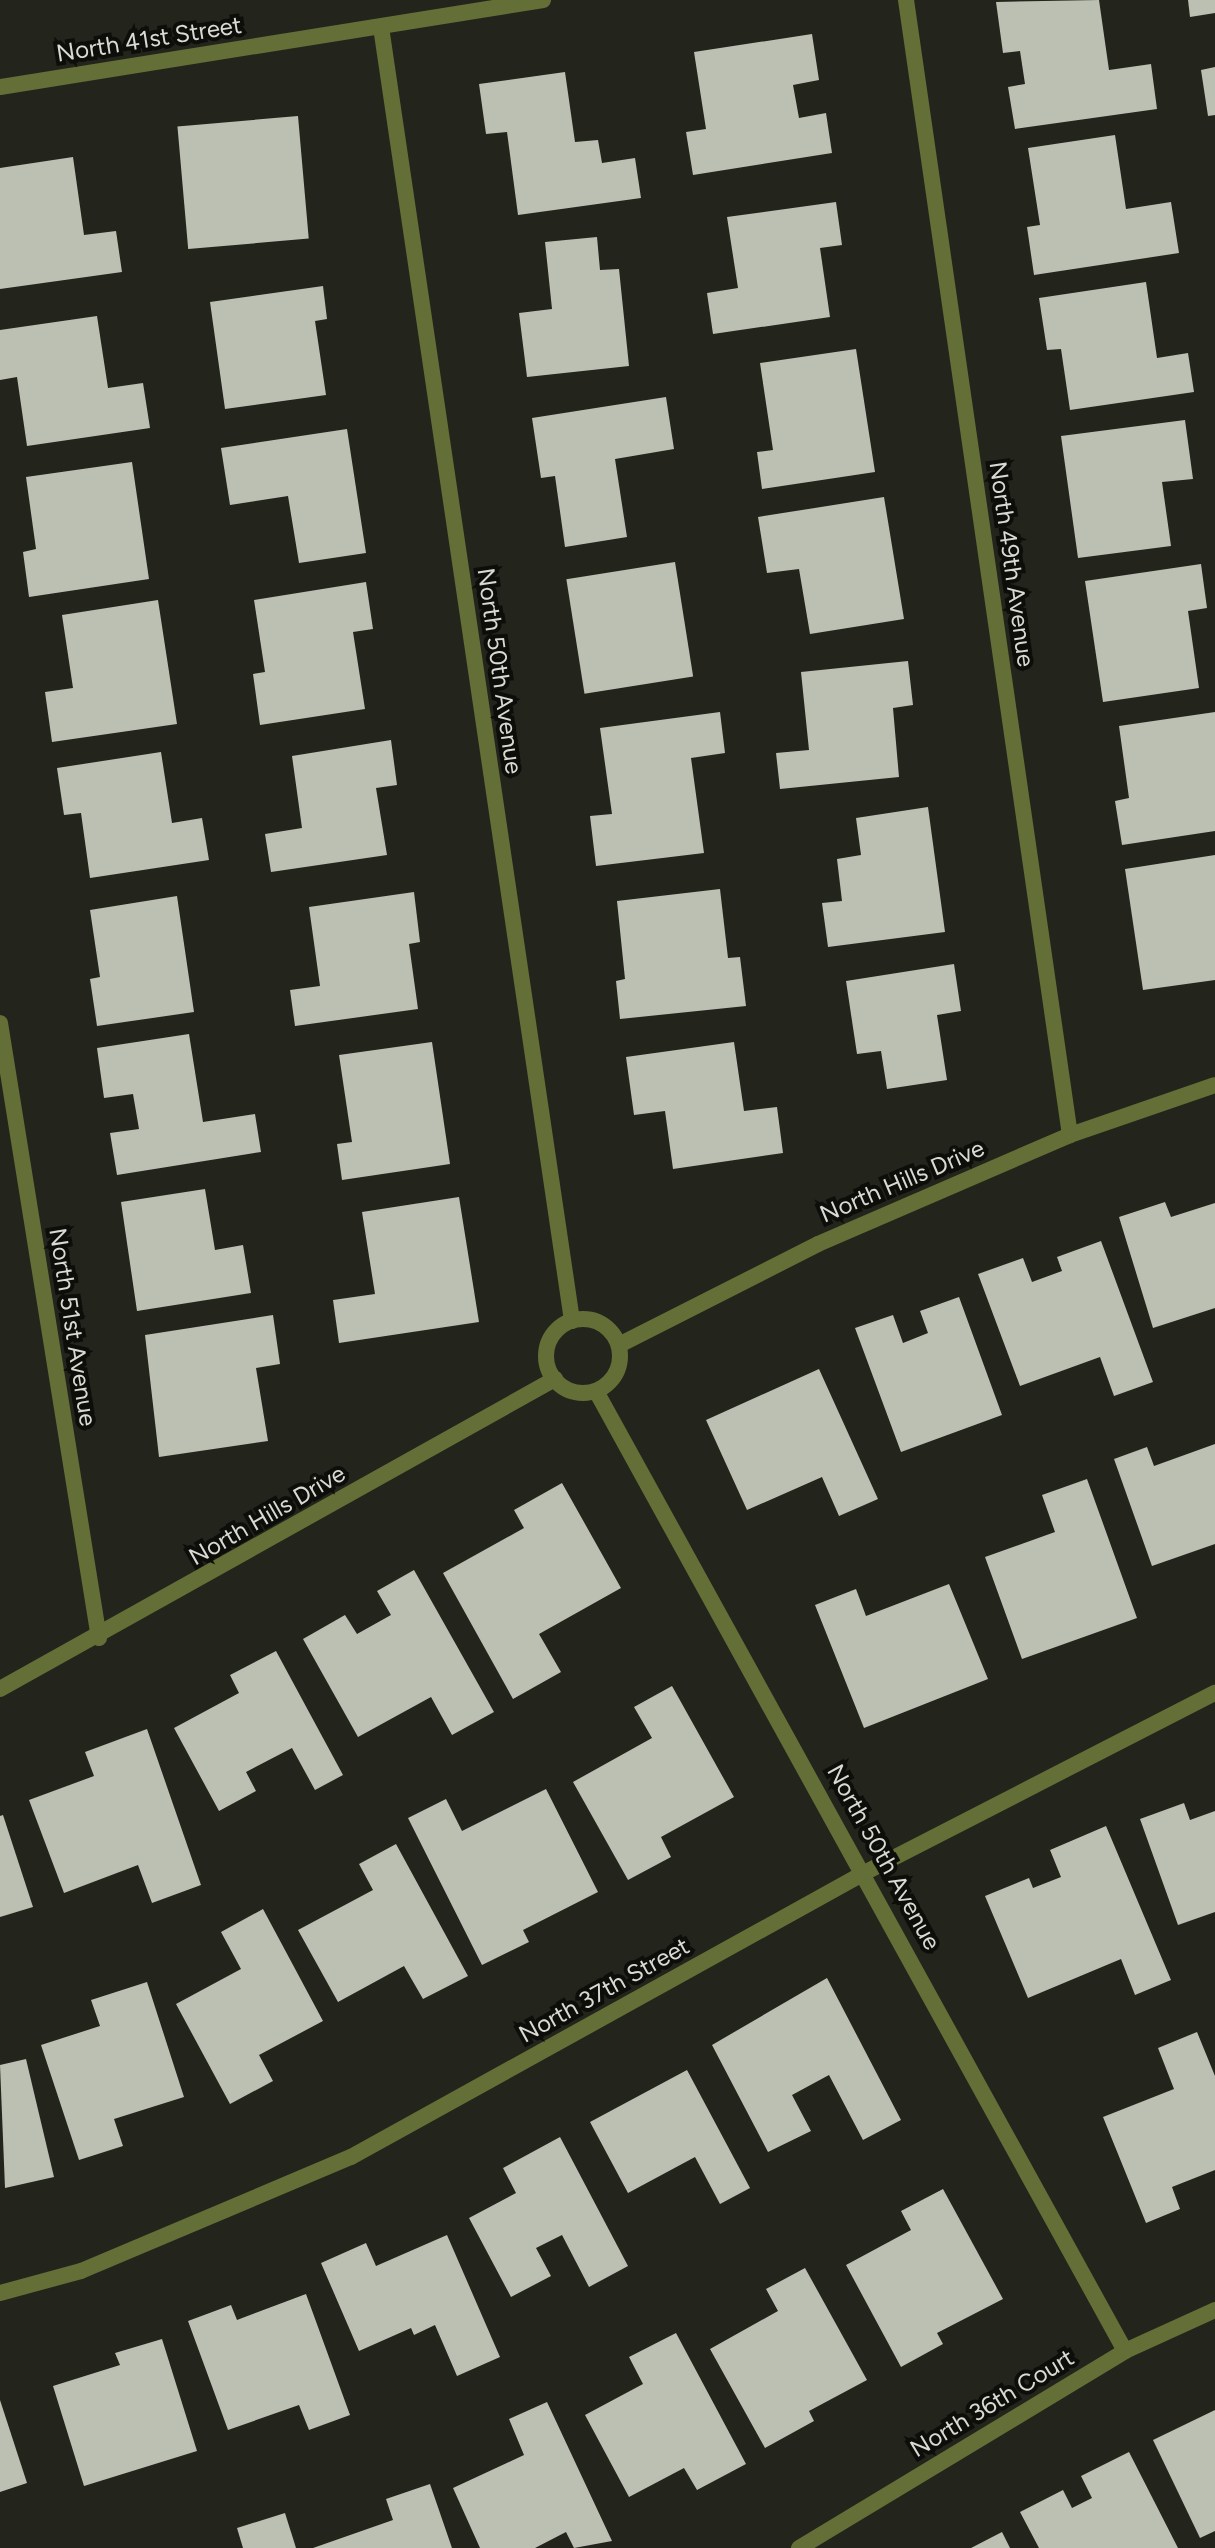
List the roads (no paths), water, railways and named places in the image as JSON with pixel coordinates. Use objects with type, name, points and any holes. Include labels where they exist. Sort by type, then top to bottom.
[{"type":"street","name":"North 41st Street","points":[[0,87],[543,0]]},
{"type":"street","name":"North 49th Avenue","points":[[906,0],[1070,1135]]},
{"type":"street","name":"North 50th Avenue","points":[[381,27],[572,1321]]},
{"type":"street","name":"North 51st Avenue","points":[[0,1023],[99,1638]]},
{"type":"street","name":"North Hills Drive","points":[[619,1345],[818,1244],[1070,1135],[1215,1085]]},
{"type":"street","points":[[572,1321],[605,1326],[619,1345],[614,1377],[596,1391],[573,1392],[555,1379],[548,1345],[572,1321]]},
{"type":"street","name":"North Hills Drive","points":[[0,1689],[99,1638],[555,1379]]},
{"type":"street","name":"North 50th Avenue","points":[[596,1391],[866,1872],[1125,2351]]},
{"type":"street","name":"North 37th Street","points":[[0,2293],[81,2271],[351,2157],[866,1872],[1215,1693]]},
{"type":"street","name":"North 36th Court","points":[[799,2548],[1125,2351],[1215,2310]]}]
